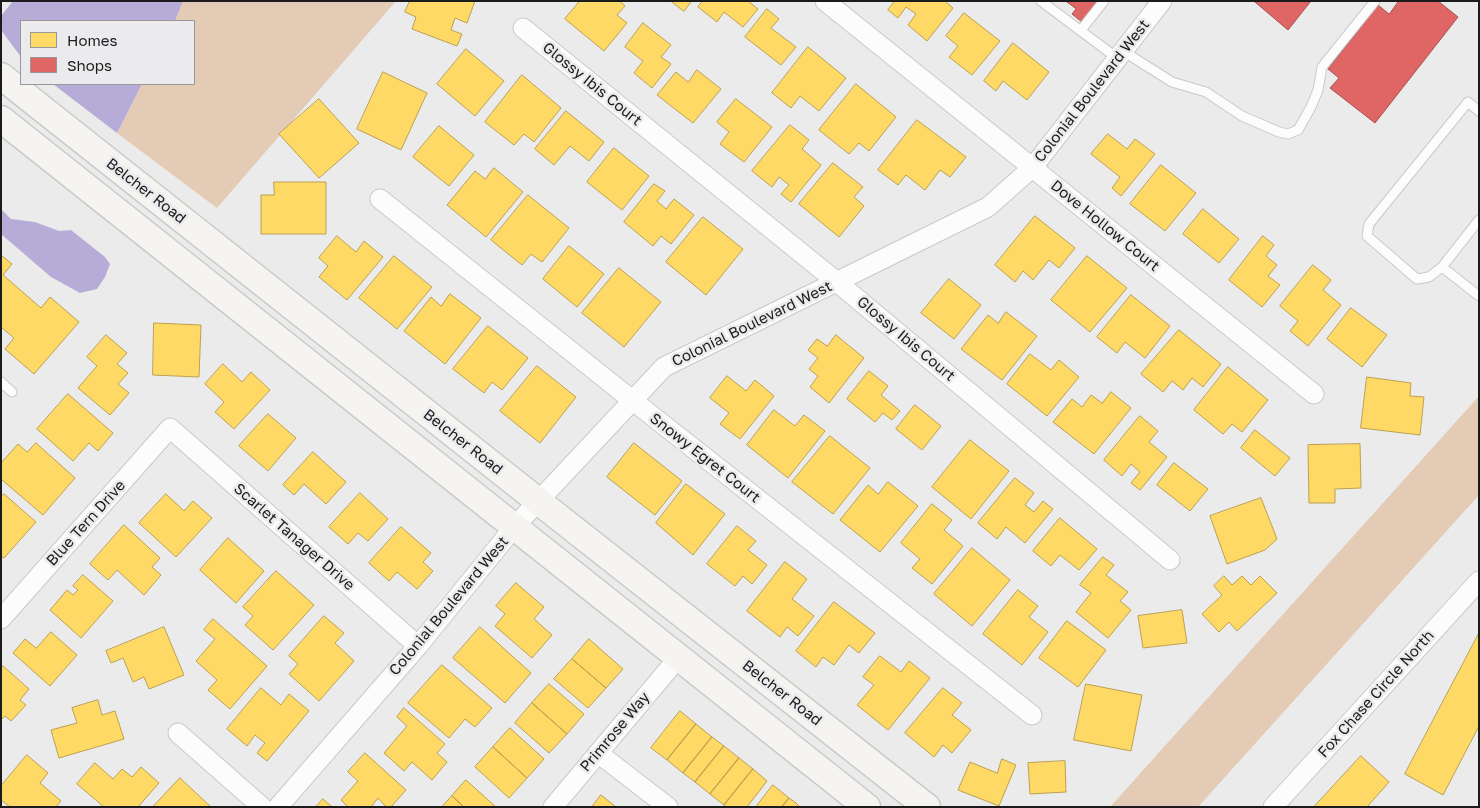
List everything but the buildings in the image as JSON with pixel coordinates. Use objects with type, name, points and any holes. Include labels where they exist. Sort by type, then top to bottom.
[{"type":"main road","name":"Belcher Road","points":[[1,76],[927,807]]},
{"type":"main road","points":[[1,119],[867,807]]},
{"type":"street","name":"Dove Hollow Court","points":[[825,1],[1314,394]]},
{"type":"street","name":"Colonial Boulevard West","points":[[278,807],[418,646],[515,526],[664,367],[988,207],[1033,167],[1162,1]]},
{"type":"street","name":"Glossy Ibis Court","points":[[523,28],[837,282],[1170,560]]},
{"type":"street","name":"Snowy Egret Court","points":[[380,199],[632,400],[1032,714]]},
{"type":"street","name":"Blue Tern Drive","points":[[1,618],[170,428]]},
{"type":"street","name":"Scarlet Tanager Drive","points":[[170,428],[418,646]]},
{"type":"street","name":"Fox Chase Circle North","points":[[1273,807],[1479,581]]},
{"type":"street","name":"Primrose Way","points":[[553,807],[678,658]]},
{"type":"street","points":[[178,733],[262,807]]},
{"type":"street","points":[[598,753],[668,807]]},
{"type":"lane","points":[[1041,1],[1081,30],[1120,54],[1172,82],[1206,92],[1242,116],[1288,134],[1298,130],[1311,107],[1318,90],[1322,67],[1375,1]]},
{"type":"lane","points":[[1081,30],[1104,1]]},
{"type":"lane","points":[[1479,111],[1468,102],[1369,224],[1367,236],[1417,279],[1429,278],[1442,267],[1479,220]]},
{"type":"lane","points":[[1442,267],[1479,296]]},
{"type":"lane","points":[[1,382],[12,392]]},
{"type":"shaded area","points":[[13,1],[183,1],[175,20],[20,20],[20,56],[1,30],[1,16]]},
{"type":"shaded area","points":[[183,1],[396,1],[217,208],[117,133],[141,85],[195,85],[195,20],[175,20]]},
{"type":"shaded area","points":[[54,85],[141,85],[117,133]]},
{"type":"shaded area","points":[[1,209],[11,219],[35,222],[59,231],[71,230],[105,257],[110,264],[105,277],[97,289],[80,293],[51,277],[1,234]]},
{"type":"shaded area","points":[[1479,396],[1479,495],[1198,807],[1110,807]]}]
